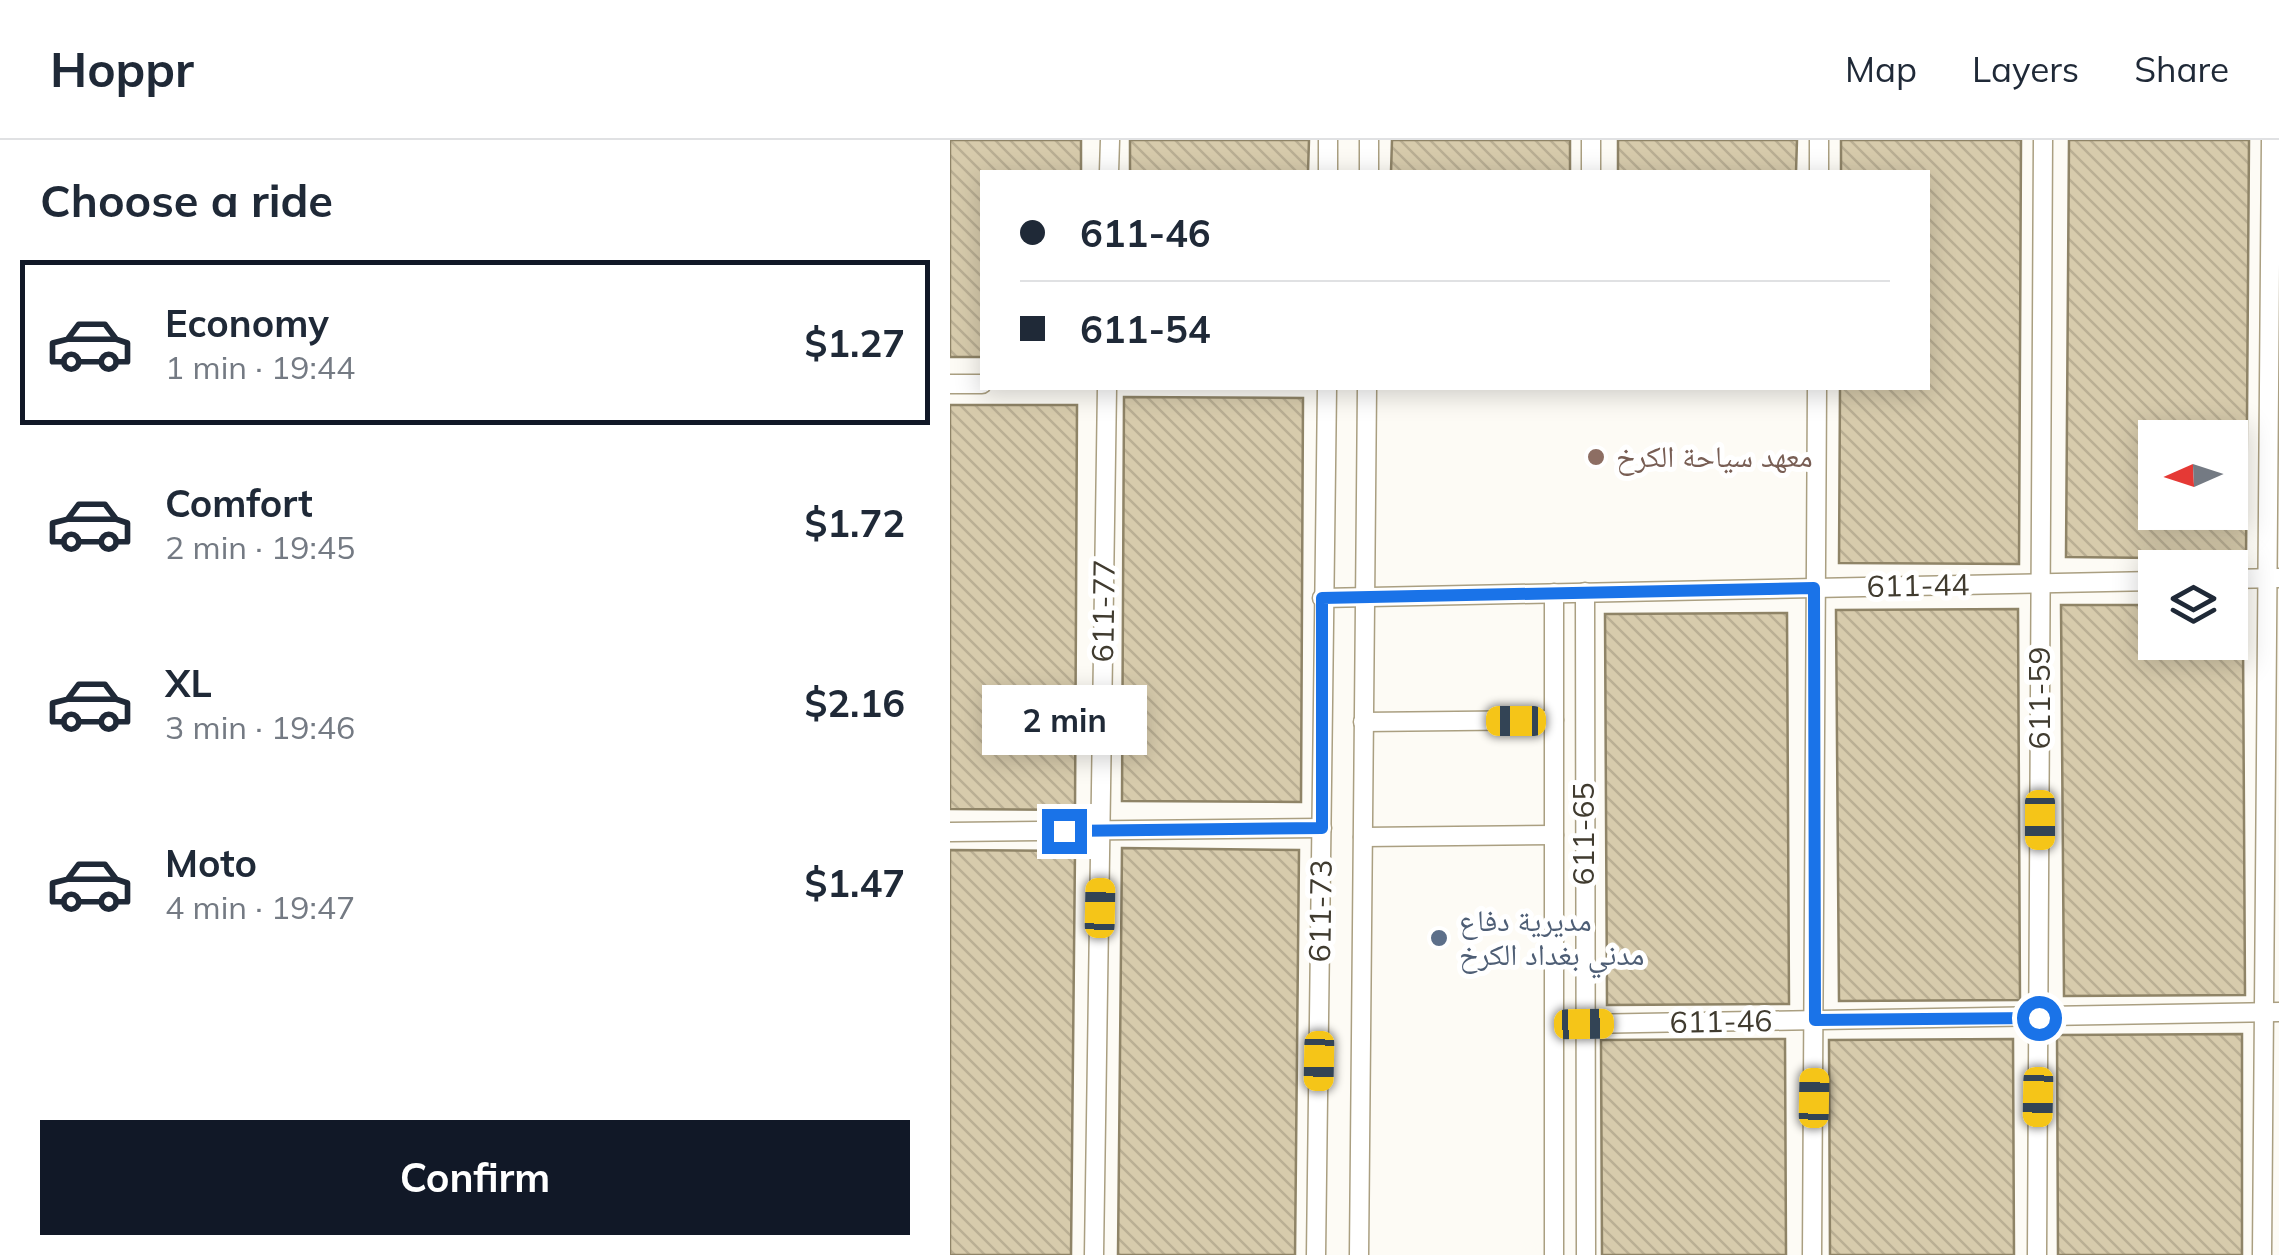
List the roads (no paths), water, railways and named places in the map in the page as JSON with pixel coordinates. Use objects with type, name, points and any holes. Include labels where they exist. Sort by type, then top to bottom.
[{"type":"street","points":[[1109,170],[1110,140]]},
{"type":"street","points":[[1328,140],[1328,170]]},
{"type":"street","points":[[1369,140],[1369,170]]},
{"type":"street","points":[[1591,140],[1591,170]]},
{"type":"street","points":[[1818,170],[1819,140]]},
{"type":"street","name":"611-59","points":[[2037,1255],[2043,140]]},
{"type":"street","points":[[2262,1255],[2273,1012],[2271,140]]},
{"type":"street","points":[[950,384],[980,384]]},
{"type":"street","name":"611-77","points":[[1094,1255],[1107,390]]},
{"type":"street","name":"611-73","points":[[1316,1255],[1327,390]]},
{"type":"street","name":"611-73","points":[[1359,1255],[1367,390]]},
{"type":"street","points":[[1812,1255],[1818,390]]},
{"type":"street","points":[[2248,579],[2274,578]]},
{"type":"street","name":"611-44","points":[[1322,598],[2138,581]]},
{"type":"street","name":"611-65","points":[[1554,592],[1554,1255]]},
{"type":"street","name":"611-65","points":[[1585,592],[1586,1255]]},
{"type":"street","points":[[1363,722],[1554,720]]},
{"type":"street","points":[[950,832],[1322,828]]},
{"type":"street","points":[[1362,837],[1554,835]]},
{"type":"street","name":"611-46","points":[[1584,1024],[2273,1012]]},
{"type":"place","name":"معهد سياحة الكرخ","points":[[1596,457]]},
{"type":"place","name":"مديرية دفاع مدني بغداد الكرخ","points":[[1439,938]]}]
